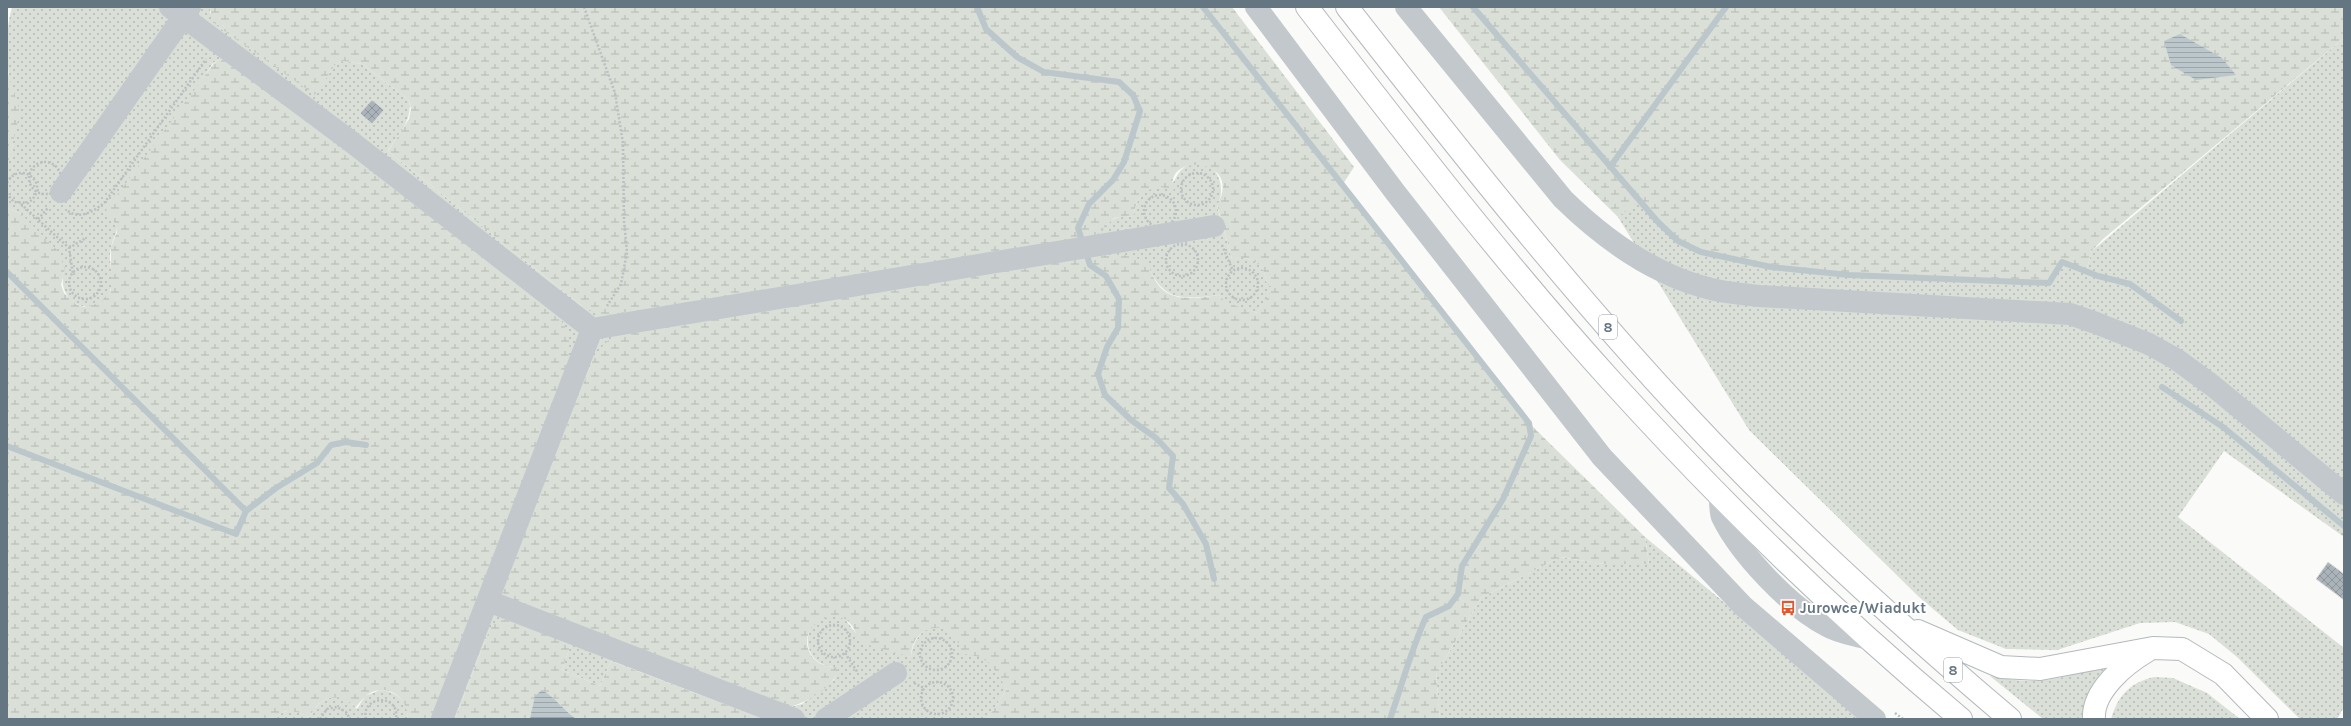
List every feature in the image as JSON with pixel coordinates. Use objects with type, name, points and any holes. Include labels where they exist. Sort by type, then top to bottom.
[{"type":"highway","name":"8","points":[[1307,7],[1404,133],[1552,312],[1614,384],[1720,496],[1868,639],[1961,719]]},
{"type":"highway","name":"8","points":[[1347,7],[1516,221],[1652,378],[1738,468],[1820,549],[1896,620],[2010,719]]},
{"type":"highway","points":[[1896,620],[2001,667],[2040,669],[2153,648],[2182,649],[2209,664],[2223,674],[2267,719]]},
{"type":"highway","points":[[2094,719],[2093,712],[2107,685],[2127,663],[2153,648]]},
{"type":"street","points":[[1256,7],[1396,192],[1602,456],[1743,606],[1875,719]]},
{"type":"street","points":[[1406,7],[1563,199],[1588,224],[1617,246],[1645,263],[1711,289],[1760,296],[2070,314],[2149,344],[2176,359],[2213,386],[2344,494]]},
{"type":"street","points":[[61,192],[181,10],[218,43],[349,140],[592,329],[1214,226]]},
{"type":"street","points":[[442,719],[592,329]]},
{"type":"street","points":[[488,601],[794,719]]},
{"type":"street","points":[[826,719],[896,673]]},
{"type":"path","points":[[584,7],[615,93],[623,143],[624,221],[627,252],[621,284],[592,329]]},
{"type":"path","points":[[61,192],[59,196],[61,203],[70,213],[76,215],[84,214],[97,209],[105,202],[218,43]]},
{"type":"path","points":[[7,183],[13,175],[24,173],[29,175],[36,182],[36,196],[28,203],[21,204],[14,202],[7,194]]},
{"type":"path","points":[[1194,173],[1204,174],[1212,182],[1211,196],[1204,203],[1194,204],[1185,199],[1183,194],[1182,184],[1189,175],[1194,173]]},
{"type":"path","points":[[1156,196],[1171,200],[1175,210],[1175,214],[1170,223],[1162,227],[1152,225],[1148,222],[1144,212],[1147,202],[1156,196]]},
{"type":"path","points":[[21,204],[69,248],[73,274],[69,284],[73,294],[82,299],[96,295],[100,286],[96,272],[92,269],[81,268],[73,274]]},
{"type":"path","points":[[1214,226],[1233,271]]},
{"type":"path","points":[[69,248],[86,238]]},
{"type":"path","points":[[1179,245],[1189,246],[1194,250],[1198,258],[1196,268],[1184,276],[1170,271],[1166,261],[1170,251],[1179,245]]},
{"type":"path","points":[[1244,268],[1249,270],[1256,277],[1257,287],[1248,298],[1234,298],[1227,290],[1227,279],[1233,271],[1244,268]]},
{"type":"path","points":[[831,626],[842,627],[846,630],[850,639],[850,644],[845,653],[836,657],[822,652],[819,642],[822,632],[831,626]]},
{"type":"path","points":[[932,638],[943,640],[947,643],[951,652],[947,665],[938,669],[928,668],[924,664],[920,654],[924,644],[932,638]]},
{"type":"path","points":[[934,683],[944,684],[952,696],[951,706],[939,714],[929,712],[925,708],[921,698],[924,688],[934,683]]},
{"type":"path","points":[[366,719],[369,706],[378,700],[383,700],[392,704],[397,713],[396,719]]},
{"type":"path","points":[[320,719],[327,710],[337,707],[346,712],[350,719]]},
{"type":"green space","points":[[12,7],[211,7],[210,12],[217,26],[315,94],[335,65],[343,61],[362,64],[409,100],[410,108],[407,121],[388,151],[582,306],[1104,228],[1113,219],[1134,216],[1136,206],[1143,193],[1152,188],[1169,186],[1183,168],[1196,163],[1211,167],[1220,180],[1221,189],[1217,206],[1232,259],[1245,258],[1256,262],[1266,277],[1267,284],[1274,288],[1257,313],[1232,306],[1223,300],[1219,295],[1186,297],[1169,293],[1162,288],[1149,268],[592,362],[576,403],[790,707],[802,704],[834,680],[838,667],[826,666],[817,660],[811,653],[808,644],[809,634],[813,626],[820,619],[836,616],[847,621],[861,637],[911,657],[912,650],[918,637],[929,628],[942,628],[950,632],[965,649],[983,657],[989,662],[1007,689],[987,719],[764,719],[611,661],[600,686],[562,670],[571,644],[488,633],[455,719],[432,719],[227,61],[220,59],[213,63],[112,216],[116,226],[116,233],[110,253],[112,286],[110,291],[104,300],[96,306],[87,307],[78,305],[70,299],[65,291],[63,281],[65,268],[21,214],[7,208],[6,173],[13,138],[7,55],[7,39]]},
{"type":"green space","points":[[211,7],[1232,7],[1354,167],[1343,184],[1529,423],[1645,537],[1649,564],[1604,564],[1560,557],[1481,598],[1436,674],[1440,719],[987,719],[1007,689],[994,669],[985,660],[971,655],[961,654],[958,642],[952,634],[944,629],[935,628],[926,630],[919,636],[913,645],[911,657],[858,642],[853,628],[845,620],[835,617],[825,618],[816,624],[809,632],[807,643],[811,655],[817,661],[830,667],[838,667],[837,673],[833,680],[820,692],[797,705],[790,707],[504,598],[502,591],[510,567],[592,362],[604,345],[620,333],[1109,255],[1129,256],[1141,260],[1148,266],[1155,280],[1167,293],[1184,298],[1219,295],[1232,305],[1257,313],[1273,288],[1267,284],[1263,271],[1256,262],[1245,258],[1232,259],[1217,205],[1223,189],[1220,177],[1212,169],[1201,165],[1189,166],[1179,170],[1173,178],[1174,191],[1159,187],[1147,191],[1138,201],[1134,216],[1114,218],[1098,234],[1089,238],[601,316],[582,306],[388,151],[409,119],[411,109],[409,100],[362,64],[343,61],[335,65],[315,95],[217,26],[211,19]]},
{"type":"green space","points":[[1439,7],[2344,7],[2344,38],[2103,239],[2092,251],[2086,271],[2062,263],[2049,283],[1901,278],[1778,268],[1727,260],[1695,249],[1674,237],[1663,228],[1639,201],[1618,217],[1560,160]]},
{"type":"green space","points":[[2344,38],[2344,537],[2224,451],[2178,517],[2344,648],[2344,707],[2337,719],[2300,719],[2237,657],[2209,634],[2175,622],[2140,623],[2057,650],[2006,649],[1958,630],[1919,597],[1749,430],[1618,217],[1639,200],[2062,262],[2086,271],[2092,251]]},
{"type":"green space","points":[[220,59],[227,61],[553,311],[567,330],[569,350],[566,367],[432,719],[407,719],[407,712],[402,700],[392,692],[379,690],[367,695],[356,707],[343,699],[330,698],[324,700],[314,710],[310,717],[296,712],[287,711],[283,712],[276,719],[7,719],[7,208],[21,214],[57,250],[65,268],[61,285],[64,293],[76,304],[84,307],[100,303],[111,290],[111,247],[117,232],[115,223],[106,210],[214,63]]},
{"type":"green space","points":[[7,71],[20,111],[7,170]]},
{"type":"green space","points":[[1645,537],[1864,719],[1440,719],[1436,674],[1481,598],[1560,557],[1604,564],[1649,564]]},
{"type":"green space","points":[[501,620],[511,620],[571,644],[562,670],[600,686],[611,661],[764,719],[455,719],[488,633],[494,623]]},
{"type":"green space","points":[[2110,663],[2091,688],[2084,710],[2083,719],[2043,719],[1990,676],[2040,681],[2071,675]]},
{"type":"green space","points":[[2154,677],[2173,678],[2207,693],[2240,719],[2111,719],[2121,697],[2131,687]]},
{"type":"green space","points":[[380,690],[386,691],[401,698],[406,707],[407,719],[276,719],[283,712],[287,711],[296,712],[310,717],[319,704],[325,700],[338,697],[345,699],[357,709],[365,696]]},
{"type":"shaded area","points":[[2180,34],[2222,58],[2236,75],[2196,80],[2171,65],[2164,41]]},
{"type":"shaded area","points":[[542,690],[576,719],[530,719],[535,696]]},
{"type":"building","points":[[372,100],[384,110],[372,124],[360,113]]},
{"type":"building","points":[[2328,562],[2344,574],[2344,600],[2316,579]]},
{"type":"waterway","points":[[977,7],[986,29],[1017,57],[1044,72],[1119,82],[1133,95],[1140,111],[1124,162],[1113,180],[1089,204],[1078,228],[1090,265],[1106,276],[1119,299],[1118,328],[1107,347],[1098,374],[1105,395],[1131,420],[1156,438],[1173,456],[1169,488],[1183,504],[1206,544],[1214,579]]},
{"type":"waterway","points":[[1203,7],[1529,423],[1531,436],[1503,499],[1462,566],[1458,594],[1449,606],[1426,617],[1411,655],[1390,719]]},
{"type":"waterway","points":[[1473,7],[1658,222],[1678,241],[1701,252],[1771,267],[1849,275],[2049,283],[2062,262],[2098,276],[2130,284],[2181,321]]},
{"type":"waterway","points":[[1610,167],[1726,7]]},
{"type":"waterway","points":[[7,272],[246,511]]},
{"type":"waterway","points":[[2162,387],[2223,427],[2344,526]]},
{"type":"waterway","points":[[7,446],[236,534],[246,511],[276,488],[317,463],[331,445],[346,442],[366,445]]},
{"type":"place","name":"Jurowce/Wiadukt","points":[[1788,608]]}]
